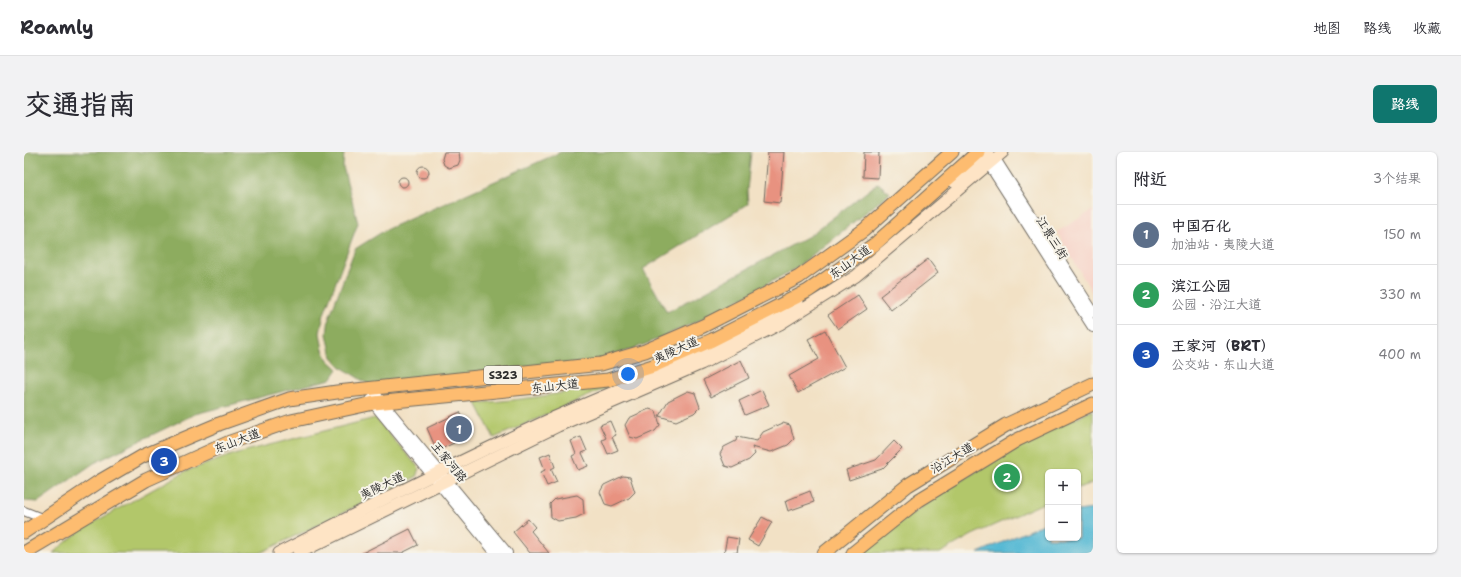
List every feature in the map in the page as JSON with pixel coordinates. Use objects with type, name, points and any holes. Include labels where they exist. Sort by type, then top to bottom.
[{"type":"main road","name":"东山大道","points":[[24,532],[100,481],[142,456],[212,427],[289,400],[366,389],[601,364],[645,351],[703,326],[798,277],[864,230],[952,152]]},
{"type":"main road","name":"东山大道","points":[[24,553],[146,480],[230,442],[291,421],[379,403],[608,380],[653,366],[712,340],[808,291],[875,244],[978,152]]},
{"type":"main road","name":"夷陵大道","points":[[299,553],[554,418],[698,355],[775,316],[851,269],[994,157]]},
{"type":"main road","name":"沿江大道","points":[[824,553],[908,485],[1006,425],[1093,384]]},
{"type":"main road","name":"沿江大道","points":[[853,553],[919,500],[1017,440],[1093,404]]},
{"type":"main road","name":"夷陵大道","points":[[279,553],[440,478]]},
{"type":"street","name":"江景三街","points":[[994,157],[1093,312]]},
{"type":"street","name":"江景三街","points":[[994,157],[1093,327]]},
{"type":"street","name":"王家河路","points":[[366,389],[440,478],[496,553]]},
{"type":"street","name":"王家河路","points":[[440,478],[507,553]]},
{"type":"street","points":[[24,511],[44,519]]},
{"type":"shaded area","points":[[1093,210],[1093,294],[1057,232]]},
{"type":"green space","points":[[24,152],[344,152],[343,167],[358,223],[324,314],[320,333],[323,350],[328,360],[338,369],[331,379],[195,414],[94,463],[38,502],[24,501]]},
{"type":"green space","points":[[561,152],[751,152],[747,190],[748,204],[643,269],[667,312],[809,236],[878,183],[890,193],[796,268],[709,316],[646,344],[600,361],[371,386],[341,367],[332,357],[327,334],[329,318],[355,249],[387,229]]},
{"type":"green space","points":[[624,380],[494,438],[476,403],[551,395]]},
{"type":"green space","points":[[1093,410],[1093,483],[1081,487],[1081,469],[1045,469],[1045,502],[972,535],[940,553],[861,553],[943,492],[1031,440]]},
{"type":"green space","points":[[375,418],[419,468],[416,477],[260,553],[53,553],[82,529],[186,471],[238,453]]},
{"type":"water","points":[[1093,509],[1093,553],[978,553],[1045,523],[1045,541],[1081,541],[1081,511]]},
{"type":"building","points":[[444,152],[459,152],[460,160],[458,165],[449,168],[444,165],[442,159]]},
{"type":"building","points":[[768,152],[784,152],[780,203],[764,201]]},
{"type":"building","points":[[864,152],[879,152],[878,178],[863,177]]},
{"type":"building","points":[[421,166],[425,166],[429,172],[425,178],[421,178],[417,174],[417,170]]},
{"type":"building","points":[[403,177],[408,182],[403,187],[398,182]]},
{"type":"building","points":[[928,259],[938,273],[891,310],[880,296]]},
{"type":"building","points":[[858,295],[867,309],[838,329],[828,315]]},
{"type":"building","points":[[825,330],[845,367],[798,393],[789,376],[819,359],[808,339]]},
{"type":"building","points":[[741,360],[749,378],[711,397],[703,380]]},
{"type":"building","points":[[762,390],[769,405],[745,415],[739,401]]},
{"type":"building","points":[[688,391],[695,393],[700,407],[694,413],[676,421],[659,416],[668,401]]},
{"type":"building","points":[[649,409],[656,411],[660,425],[655,431],[637,439],[630,437],[625,425],[629,418]]},
{"type":"building","points":[[460,412],[471,435],[437,451],[427,428]]},
{"type":"building","points":[[610,421],[616,435],[612,437],[618,450],[608,454],[602,440],[606,438],[600,425]]},
{"type":"building","points":[[783,423],[790,425],[794,439],[788,445],[771,452],[752,447],[755,454],[749,460],[732,468],[725,466],[720,454],[724,447],[736,441],[737,437],[757,441],[763,432]]},
{"type":"building","points":[[581,437],[587,451],[582,453],[588,466],[578,470],[572,456],[576,454],[571,441]]},
{"type":"building","points":[[894,441],[902,449],[882,469],[849,480],[846,470],[876,460]]},
{"type":"building","points":[[550,453],[555,467],[551,469],[557,482],[547,486],[541,472],[545,470],[540,457]]},
{"type":"building","points":[[623,476],[630,477],[635,492],[629,498],[612,506],[605,504],[600,492],[604,485]]},
{"type":"building","points":[[810,491],[814,502],[788,511],[785,501]]},
{"type":"building","points":[[577,495],[583,499],[584,514],[576,518],[558,521],[551,517],[550,504],[555,499]]},
{"type":"building","points":[[762,517],[772,522],[758,546],[748,540]]},
{"type":"building","points":[[528,519],[535,527],[531,531],[549,553],[530,553],[513,532]]},
{"type":"building","points":[[410,529],[418,545],[402,553],[362,553]]},
{"type":"building","points":[[727,537],[739,539],[737,553],[724,553]]},
{"type":"place","name":"中国石化","points":[[459,429]]},
{"type":"place","name":"王家河（BRT）","points":[[164,461]]},
{"type":"place","name":"滨江公园","points":[[1007,477]]}]
